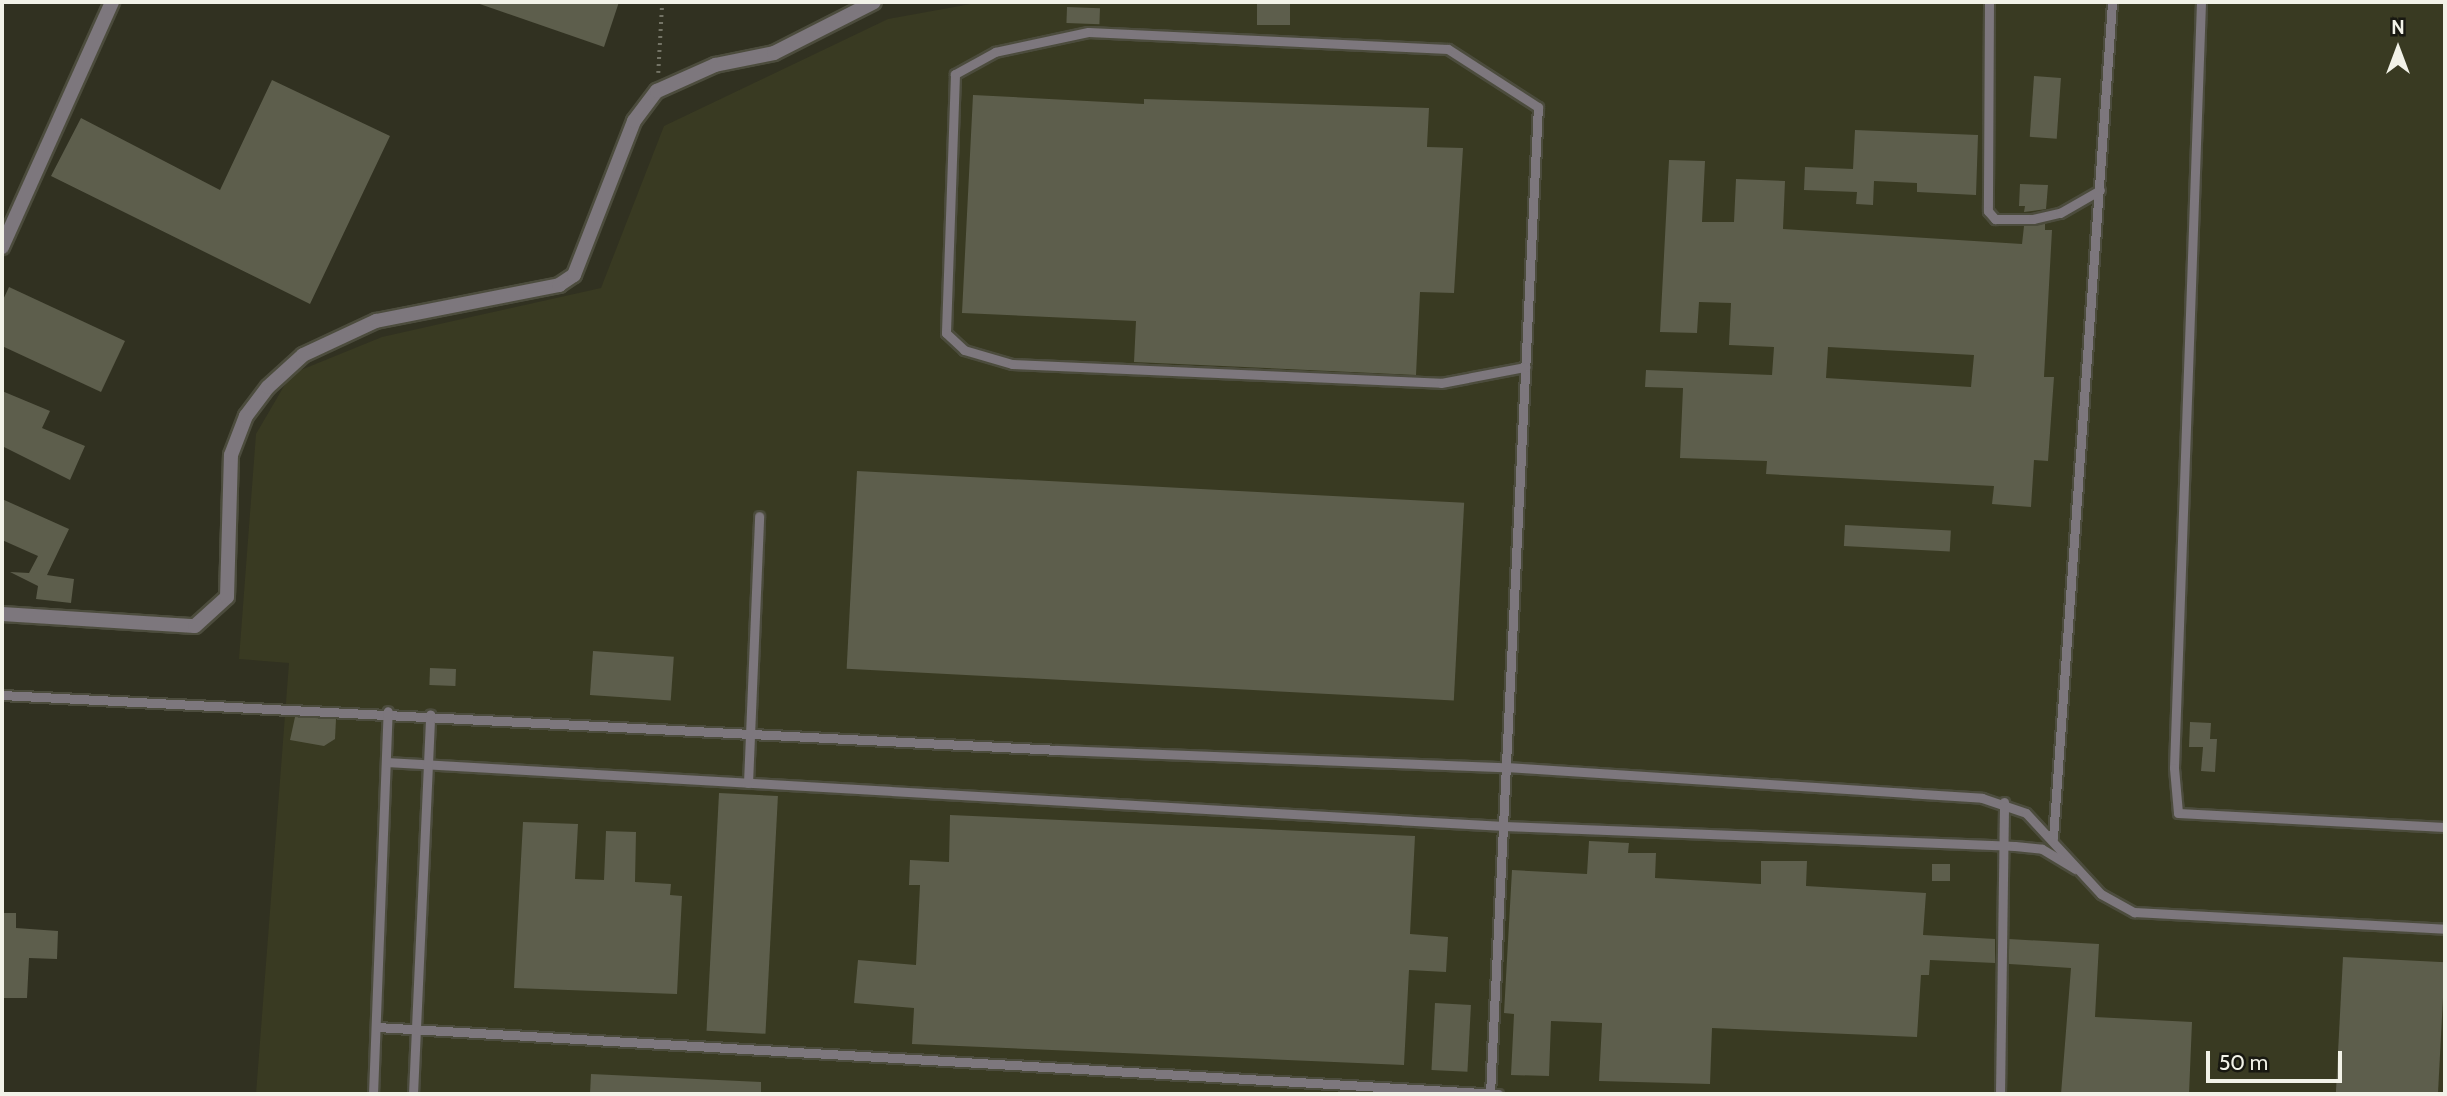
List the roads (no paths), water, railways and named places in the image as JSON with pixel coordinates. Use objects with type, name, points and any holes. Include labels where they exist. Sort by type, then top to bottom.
[{"type":"street","points":[[2,247],[112,2]]},
{"type":"street","points":[[2,614],[195,626],[228,597],[231,455],[246,416],[268,387],[303,355],[376,321],[538,293],[574,275],[634,121],[657,91],[715,65],[774,53],[874,2]]},
{"type":"lane","points":[[1989,2],[1988,211],[1995,219],[2033,219],[2060,213],[2100,190]]},
{"type":"lane","points":[[2053,838],[2112,2]]},
{"type":"lane","points":[[2201,2],[2174,768],[2178,813],[2445,827]]},
{"type":"lane","points":[[1490,1094],[1538,107],[1448,49],[1087,32],[995,52],[955,74],[946,333],[964,350],[1012,364],[1441,383],[1525,367]]},
{"type":"lane","points":[[748,783],[759,516]]},
{"type":"lane","points":[[2,695],[1506,767],[2004,802],[2026,813],[2053,838],[2101,894],[2134,912],[2445,929]]},
{"type":"lane","points":[[373,1094],[388,712]]},
{"type":"lane","points":[[413,1094],[430,714]]},
{"type":"lane","points":[[386,762],[1504,826],[2002,845],[2042,849],[2088,878]]},
{"type":"lane","points":[[2000,1094],[2004,802]]},
{"type":"lane","points":[[377,1027],[1498,1094]]}]
